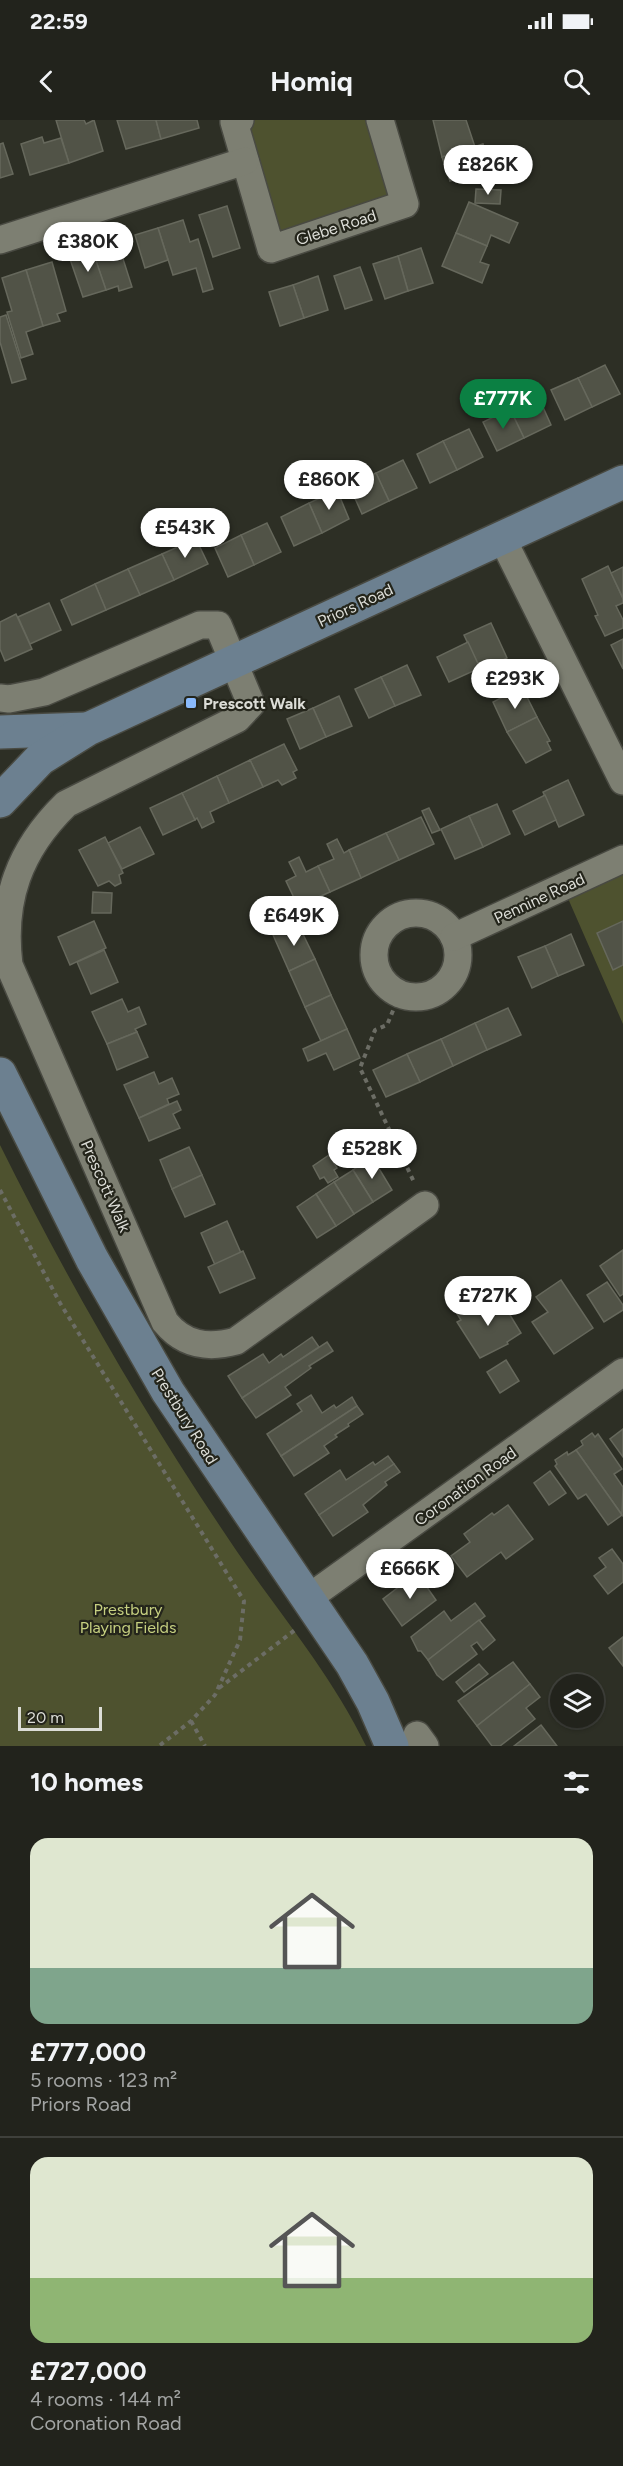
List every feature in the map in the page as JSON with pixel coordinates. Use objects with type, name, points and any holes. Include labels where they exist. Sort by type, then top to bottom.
[{"type":"main road","name":"Priors Road","points":[[0,801],[40,759],[88,729],[623,482]]},
{"type":"main road","name":"Priors Road","points":[[0,732],[88,729]]},
{"type":"main road","name":"Prestbury Road","points":[[0,1074],[92,1259],[168,1392],[352,1665],[373,1701],[412,1742]]},
{"type":"street","name":"Glebe Road","points":[[240,120],[234,122],[271,249],[405,204],[380,120]]},
{"type":"street","points":[[0,240],[244,161]]},
{"type":"street","points":[[502,538],[623,781]]},
{"type":"street","points":[[0,698],[9,699],[44,692],[200,626],[218,625],[234,663]]},
{"type":"street","name":"Prescott Walk","points":[[234,663],[251,704],[237,719],[66,804],[38,835],[23,861],[12,891],[6,933],[9,965],[165,1322],[183,1339],[203,1345],[236,1341],[425,1205]]},
{"type":"street","name":"Pennine Road","points":[[454,937],[623,859]]},
{"type":"street","points":[[412,913],[437,918],[447,926],[454,937],[458,962],[447,984],[437,992],[425,997],[412,997],[389,988],[381,979],[374,956],[375,944],[380,932],[400,916],[412,913]]},
{"type":"street","name":"Coronation Road","points":[[312,1606],[623,1372]]},
{"type":"path","points":[[400,994],[387,1025],[375,1030],[360,1068],[425,1205]]},
{"type":"path","points":[[0,1190],[60,1303],[244,1601],[240,1640],[218,1689]]},
{"type":"path","points":[[159,1746],[191,1721],[218,1689],[312,1606]]},
{"type":"path","points":[[191,1721],[205,1746]]},
{"type":"green space","points":[[240,120],[380,120],[405,204],[271,249]]},
{"type":"green space","points":[[623,859],[623,921],[597,934],[613,969],[623,965],[623,1024],[563,887]]},
{"type":"green space","name":"Prestbury Playing Fields","points":[[0,1145],[54,1250],[142,1404],[238,1553],[322,1670],[366,1746],[0,1746]]},
{"type":"building","points":[[56,120],[84,120],[86,124],[94,120],[103,151],[69,163]]},
{"type":"building","points":[[117,120],[156,120],[161,139],[126,149]]},
{"type":"building","points":[[156,120],[197,120],[199,128],[161,139]]},
{"type":"building","points":[[433,120],[466,120],[475,147],[442,157]]},
{"type":"building","points":[[42,137],[44,143],[61,138],[69,163],[30,175],[21,144]]},
{"type":"building","points":[[3,143],[13,174],[0,178],[0,144]]},
{"type":"building","points":[[483,144],[491,168],[450,181],[442,157]]},
{"type":"building","points":[[519,163],[522,176],[495,183],[491,170]]},
{"type":"building","points":[[476,189],[501,190],[500,204],[475,203]]},
{"type":"building","points":[[469,202],[518,223],[509,243],[491,235],[487,246],[456,233]]},
{"type":"building","points":[[227,206],[240,248],[213,257],[199,215]]},
{"type":"building","points":[[183,220],[190,242],[198,239],[213,289],[203,292],[196,268],[173,275],[158,228]]},
{"type":"building","points":[[158,228],[168,260],[145,268],[135,235]]},
{"type":"building","points":[[456,233],[487,246],[480,262],[489,265],[482,283],[442,266]]},
{"type":"building","points":[[117,240],[132,287],[119,291],[118,286],[106,290],[92,249]]},
{"type":"building","points":[[421,248],[433,283],[408,291],[398,256]]},
{"type":"building","points":[[92,249],[106,290],[83,297],[69,256]]},
{"type":"building","points":[[398,256],[408,291],[385,299],[373,264]]},
{"type":"building","points":[[52,262],[66,311],[57,314],[60,321],[43,326],[26,270]]},
{"type":"building","points":[[360,267],[372,300],[345,309],[334,276]]},
{"type":"building","points":[[26,270],[43,326],[26,332],[33,354],[21,358],[7,312],[12,311],[2,278]]},
{"type":"building","points":[[318,276],[328,310],[304,318],[293,285]]},
{"type":"building","points":[[293,285],[304,318],[280,326],[269,292]]},
{"type":"building","points":[[6,315],[26,379],[12,383],[0,342],[0,317]]},
{"type":"building","points":[[605,365],[620,394],[592,407],[578,378]]},
{"type":"building","points":[[578,378],[592,407],[565,420],[551,390]]},
{"type":"building","points":[[538,396],[551,425],[524,438],[510,409]]},
{"type":"building","points":[[510,409],[524,438],[497,451],[483,422]]},
{"type":"building","points":[[469,429],[483,457],[457,470],[443,441]]},
{"type":"building","points":[[443,441],[457,470],[430,483],[417,454]]},
{"type":"building","points":[[403,460],[417,488],[389,501],[376,473]]},
{"type":"building","points":[[376,473],[389,501],[362,514],[349,485]]},
{"type":"building","points":[[337,490],[349,519],[322,533],[309,503]]},
{"type":"building","points":[[309,503],[322,533],[294,546],[281,517]]},
{"type":"building","points":[[267,523],[281,552],[254,565],[241,535]]},
{"type":"building","points":[[241,535],[254,565],[228,577],[215,548]]},
{"type":"building","points":[[196,539],[208,564],[174,580],[162,554]]},
{"type":"building","points":[[162,554],[174,580],[140,595],[128,569]]},
{"type":"building","points":[[608,566],[623,599],[623,603],[616,606],[623,620],[623,628],[605,636],[582,579]]},
{"type":"building","points":[[623,567],[623,598],[611,573]]},
{"type":"building","points":[[128,569],[140,595],[106,610],[95,584]]},
{"type":"building","points":[[95,584],[106,610],[72,625],[61,600]]},
{"type":"building","points":[[49,603],[61,630],[30,644],[18,617]]},
{"type":"building","points":[[16,614],[32,649],[5,661],[0,649],[0,622]]},
{"type":"building","points":[[491,623],[507,658],[481,671],[464,635]]},
{"type":"building","points":[[623,639],[623,669],[611,645]]},
{"type":"building","points":[[468,642],[480,668],[449,682],[437,657]]},
{"type":"building","points":[[407,665],[421,695],[395,706],[381,677]]},
{"type":"building","points":[[381,677],[395,706],[369,718],[355,689]]},
{"type":"building","points":[[522,687],[537,717],[507,732],[493,702]]},
{"type":"building","points":[[339,696],[352,726],[326,737],[313,708]]},
{"type":"building","points":[[313,708],[326,737],[300,749],[287,719]]},
{"type":"building","points":[[537,717],[550,741],[547,742],[551,750],[526,763],[507,732]]},
{"type":"building","points":[[284,744],[297,770],[293,772],[296,778],[282,785],[278,780],[263,787],[250,760]]},
{"type":"building","points":[[250,760],[263,787],[229,803],[217,776]]},
{"type":"building","points":[[217,776],[229,803],[210,812],[214,822],[202,828],[197,818],[195,820],[182,793]]},
{"type":"building","points":[[568,780],[584,815],[559,827],[543,792]]},
{"type":"building","points":[[182,793],[195,820],[163,835],[150,808]]},
{"type":"building","points":[[545,795],[556,820],[525,835],[513,811]]},
{"type":"building","points":[[497,804],[510,834],[483,847],[469,816]]},
{"type":"building","points":[[429,808],[440,830],[432,833],[422,811]]},
{"type":"building","points":[[469,816],[483,847],[455,859],[441,829]]},
{"type":"building","points":[[421,817],[434,844],[399,860],[386,833]]},
{"type":"building","points":[[140,827],[154,854],[122,869],[108,843]]},
{"type":"building","points":[[386,833],[399,860],[361,878],[349,850]]},
{"type":"building","points":[[105,837],[123,873],[119,875],[121,883],[115,886],[109,881],[98,886],[79,850]]},
{"type":"building","points":[[337,839],[344,853],[349,850],[361,878],[330,892],[318,866],[334,859],[327,844]]},
{"type":"building","points":[[299,857],[306,872],[318,866],[330,892],[298,906],[286,881],[296,876],[289,862]]},
{"type":"building","points":[[93,892],[112,893],[111,913],[92,913]]},
{"type":"building","points":[[94,921],[106,948],[70,965],[58,937]]},
{"type":"building","points":[[623,921],[623,965],[613,970],[597,933]]},
{"type":"building","points":[[298,924],[315,959],[289,971],[273,935]]},
{"type":"building","points":[[571,934],[584,965],[558,976],[545,946]]},
{"type":"building","points":[[545,946],[558,976],[532,988],[518,957]]},
{"type":"building","points":[[104,950],[118,982],[91,994],[77,962]]},
{"type":"building","points":[[315,959],[331,995],[305,1007],[289,971]]},
{"type":"building","points":[[331,995],[347,1029],[321,1041],[305,1007]]},
{"type":"building","points":[[122,999],[128,1012],[139,1007],[146,1024],[135,1029],[137,1032],[107,1044],[92,1012]]},
{"type":"building","points":[[508,1008],[521,1035],[487,1050],[475,1023]]},
{"type":"building","points":[[475,1023],[487,1050],[453,1066],[441,1039]]},
{"type":"building","points":[[347,1029],[360,1058],[334,1070],[326,1053],[308,1061],[303,1049]]},
{"type":"building","points":[[137,1032],[148,1057],[117,1070],[107,1044]]},
{"type":"building","points":[[441,1039],[453,1066],[420,1082],[407,1054]]},
{"type":"building","points":[[407,1054],[420,1082],[386,1097],[373,1070]]},
{"type":"building","points":[[154,1072],[159,1084],[172,1078],[179,1094],[167,1099],[169,1104],[139,1118],[124,1085]]},
{"type":"building","points":[[177,1101],[181,1110],[173,1114],[180,1128],[149,1141],[139,1118]]},
{"type":"building","points":[[189,1147],[202,1175],[172,1189],[160,1160]]},
{"type":"building","points":[[329,1155],[337,1168],[334,1170],[338,1177],[328,1183],[324,1177],[320,1179],[313,1166]]},
{"type":"building","points":[[372,1157],[392,1190],[373,1202],[353,1170]]},
{"type":"building","points":[[353,1170],[373,1202],[354,1214],[334,1182]]},
{"type":"building","points":[[202,1175],[215,1204],[185,1217],[172,1189]]},
{"type":"building","points":[[334,1182],[354,1214],[336,1226],[316,1194]]},
{"type":"building","points":[[316,1194],[336,1226],[317,1238],[297,1207]]},
{"type":"building","points":[[227,1221],[241,1253],[215,1265],[201,1233]]},
{"type":"building","points":[[623,1250],[623,1294],[620,1296],[600,1266]]},
{"type":"building","points":[[243,1251],[255,1278],[220,1293],[208,1267]]},
{"type":"building","points":[[561,1280],[593,1328],[554,1354],[532,1322],[548,1312],[536,1297]]},
{"type":"building","points":[[607,1282],[623,1305],[623,1310],[604,1322],[587,1295]]},
{"type":"building","points":[[499,1297],[521,1333],[507,1342],[508,1344],[480,1358],[457,1322],[461,1320],[456,1312],[471,1302],[476,1311]]},
{"type":"building","points":[[312,1337],[319,1347],[242,1398],[228,1376],[263,1354],[269,1363],[281,1354],[283,1357]]},
{"type":"building","points":[[327,1342],[333,1351],[309,1366],[311,1368],[285,1387],[291,1395],[256,1418],[242,1398]]},
{"type":"building","points":[[506,1360],[519,1381],[500,1393],[487,1372]]},
{"type":"building","points":[[311,1395],[322,1413],[334,1405],[336,1408],[352,1397],[357,1406],[281,1456],[267,1434],[302,1411],[297,1404]]},
{"type":"building","points":[[357,1406],[363,1414],[324,1446],[329,1453],[294,1476],[281,1456]]},
{"type":"building","points":[[623,1429],[623,1457],[610,1439]]},
{"type":"building","points":[[592,1433],[595,1437],[598,1434],[622,1469],[614,1474],[623,1487],[622,1515],[576,1450],[583,1445],[581,1441]]},
{"type":"building","points":[[576,1450],[622,1515],[608,1525],[586,1494],[578,1499],[555,1466],[557,1464],[555,1460],[567,1452],[568,1455]]},
{"type":"building","points":[[388,1456],[394,1464],[319,1515],[305,1494],[340,1470],[346,1480],[373,1462],[375,1465]]},
{"type":"building","points":[[394,1464],[400,1472],[385,1482],[387,1485],[363,1505],[368,1512],[333,1536],[319,1515]]},
{"type":"building","points":[[550,1471],[566,1493],[549,1505],[534,1483]]},
{"type":"building","points":[[508,1505],[533,1539],[506,1559],[501,1552],[467,1577],[451,1556],[470,1542],[464,1534],[492,1513],[494,1515]]},
{"type":"building","points":[[612,1549],[623,1564],[623,1582],[608,1594],[594,1576],[606,1567],[599,1558]]},
{"type":"building","points":[[417,1573],[436,1600],[402,1626],[383,1599]]},
{"type":"building","points":[[475,1603],[485,1616],[428,1660],[421,1651],[418,1651],[411,1637],[444,1611],[451,1621]]},
{"type":"building","points":[[479,1620],[495,1640],[483,1650],[477,1642],[471,1646],[477,1654],[443,1680],[428,1660]]},
{"type":"building","points":[[623,1637],[623,1666],[609,1648]]},
{"type":"building","points":[[513,1662],[530,1684],[477,1726],[458,1701]]},
{"type":"building","points":[[479,1664],[488,1674],[464,1692],[456,1682]]},
{"type":"building","points":[[530,1684],[540,1697],[526,1708],[535,1719],[500,1746],[492,1746],[477,1726]]},
{"type":"building","points":[[541,1725],[557,1746],[514,1746]]},
{"type":"place","name":"Prescott Walk","points":[[191,703]]}]
